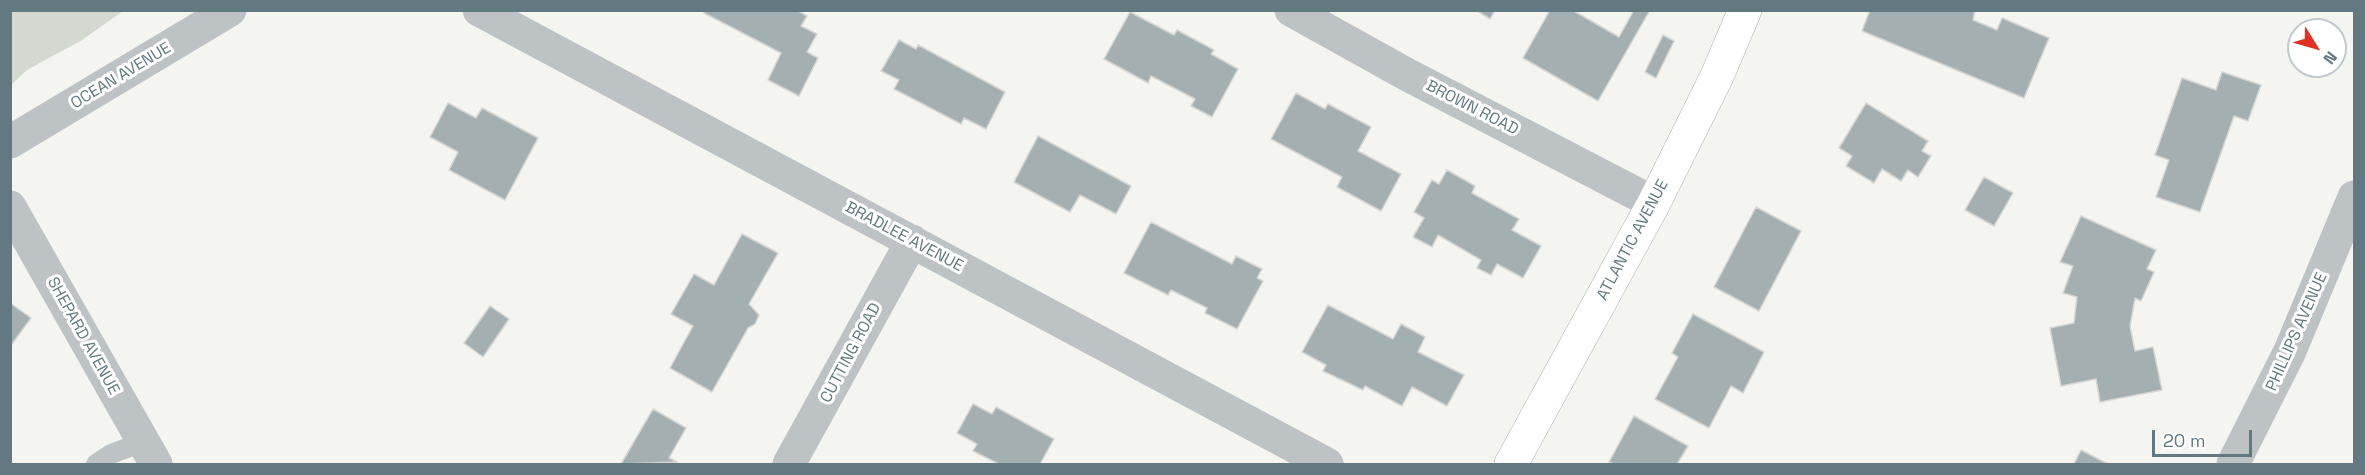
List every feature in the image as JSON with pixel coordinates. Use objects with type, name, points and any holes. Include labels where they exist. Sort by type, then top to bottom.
[{"type":"main road","name":"ATLANTIC AVENUE","points":[[1511,465],[1654,202],[1717,76],[1745,10]]},
{"type":"street","name":"OCEAN AVENUE","points":[[10,142],[230,10]]},
{"type":"street","name":"BRADLEE AVENUE","points":[[479,10],[1327,465]]},
{"type":"street","name":"BROWN ROAD","points":[[1291,10],[1406,74],[1654,202]]},
{"type":"street","name":"PHILLIPS AVENUE","points":[[2233,465],[2290,351],[2354,203]]},
{"type":"street","name":"SHEPARD AVENUE","points":[[10,207],[150,453]]},
{"type":"street","name":"CUTTING ROAD","points":[[789,465],[912,241]]},
{"type":"lane","points":[[96,465],[111,454],[150,453]]},
{"type":"shaded area","points":[[11,10],[123,11],[82,40],[27,70],[11,85]]},
{"type":"building","points":[[705,10],[797,10],[807,16],[801,26],[817,34],[807,52],[818,58],[799,96],[768,80],[781,53],[704,13]]},
{"type":"building","points":[[1476,10],[1495,10],[1490,19]]},
{"type":"building","points":[[1550,10],[1572,10],[1619,37],[1634,10],[1650,10],[1598,101],[1523,58]]},
{"type":"building","points":[[1870,10],[1975,10],[1973,20],[1997,30],[2002,18],[2049,38],[2024,98],[1862,31]]},
{"type":"building","points":[[1130,12],[1174,35],[1177,30],[1214,50],[1211,54],[1238,69],[1212,117],[1191,106],[1195,99],[1151,76],[1148,83],[1104,59]]},
{"type":"building","points":[[1663,35],[1674,41],[1656,78],[1645,72]]},
{"type":"building","points":[[899,40],[916,49],[918,45],[1005,92],[986,129],[964,118],[961,124],[894,89],[899,80],[881,71]]},
{"type":"building","points":[[2222,72],[2261,85],[2248,121],[2234,116],[2200,212],[2156,197],[2169,160],[2155,155],[2182,78],[2216,90]]},
{"type":"building","points":[[1296,93],[1325,109],[1328,104],[1371,127],[1358,151],[1401,174],[1381,211],[1337,187],[1342,177],[1271,139]]},
{"type":"building","points":[[448,103],[476,118],[482,108],[538,138],[505,200],[449,170],[458,152],[430,137]]},
{"type":"building","points":[[1866,103],[1928,141],[1922,151],[1931,156],[1918,177],[1908,170],[1901,181],[1882,169],[1874,183],[1846,166],[1852,156],[1839,148]]},
{"type":"building","points":[[1038,136],[1131,186],[1116,214],[1080,195],[1070,212],[1014,182]]},
{"type":"building","points":[[1447,170],[1475,186],[1472,193],[1519,219],[1512,230],[1541,246],[1523,278],[1497,264],[1491,275],[1477,268],[1481,260],[1438,235],[1432,247],[1413,237],[1424,218],[1414,212],[1432,180],[1439,184]]},
{"type":"building","points":[[1984,177],[2013,193],[1994,226],[1965,210]]},
{"type":"building","points":[[1756,207],[1801,231],[1759,311],[1714,287]]},
{"type":"building","points":[[2081,216],[2156,250],[2147,269],[2154,272],[2141,301],[2135,298],[2130,326],[2135,351],[2153,347],[2162,390],[2100,402],[2096,379],[2061,386],[2050,328],[2074,323],[2077,297],[2063,293],[2073,266],[2060,262]]},
{"type":"building","points":[[1151,222],[1232,264],[1236,256],[1262,269],[1257,278],[1263,281],[1237,329],[1205,313],[1207,308],[1171,290],[1168,295],[1124,273]]},
{"type":"building","points":[[742,234],[778,253],[749,304],[759,315],[755,324],[748,328],[712,392],[670,368],[693,326],[671,314],[694,274],[714,285]]},
{"type":"building","points":[[10,303],[31,318],[12,344],[10,343]]},
{"type":"building","points":[[1328,305],[1393,339],[1401,324],[1425,337],[1418,352],[1464,375],[1447,406],[1412,387],[1402,406],[1365,386],[1363,390],[1323,371],[1326,365],[1302,352]]},
{"type":"building","points":[[490,306],[509,319],[483,357],[464,343]]},
{"type":"building","points":[[1693,314],[1764,352],[1743,393],[1731,386],[1709,428],[1655,399],[1678,357],[1672,353]]},
{"type":"building","points":[[973,404],[992,414],[996,407],[1054,439],[1040,464],[999,464],[973,451],[977,444],[957,433]]},
{"type":"building","points":[[653,409],[686,428],[669,458],[677,462],[621,464]]},
{"type":"building","points":[[1634,416],[1688,446],[1677,464],[1614,464],[1609,462]]},
{"type":"building","points":[[2081,450],[2108,464],[2074,464]]}]
